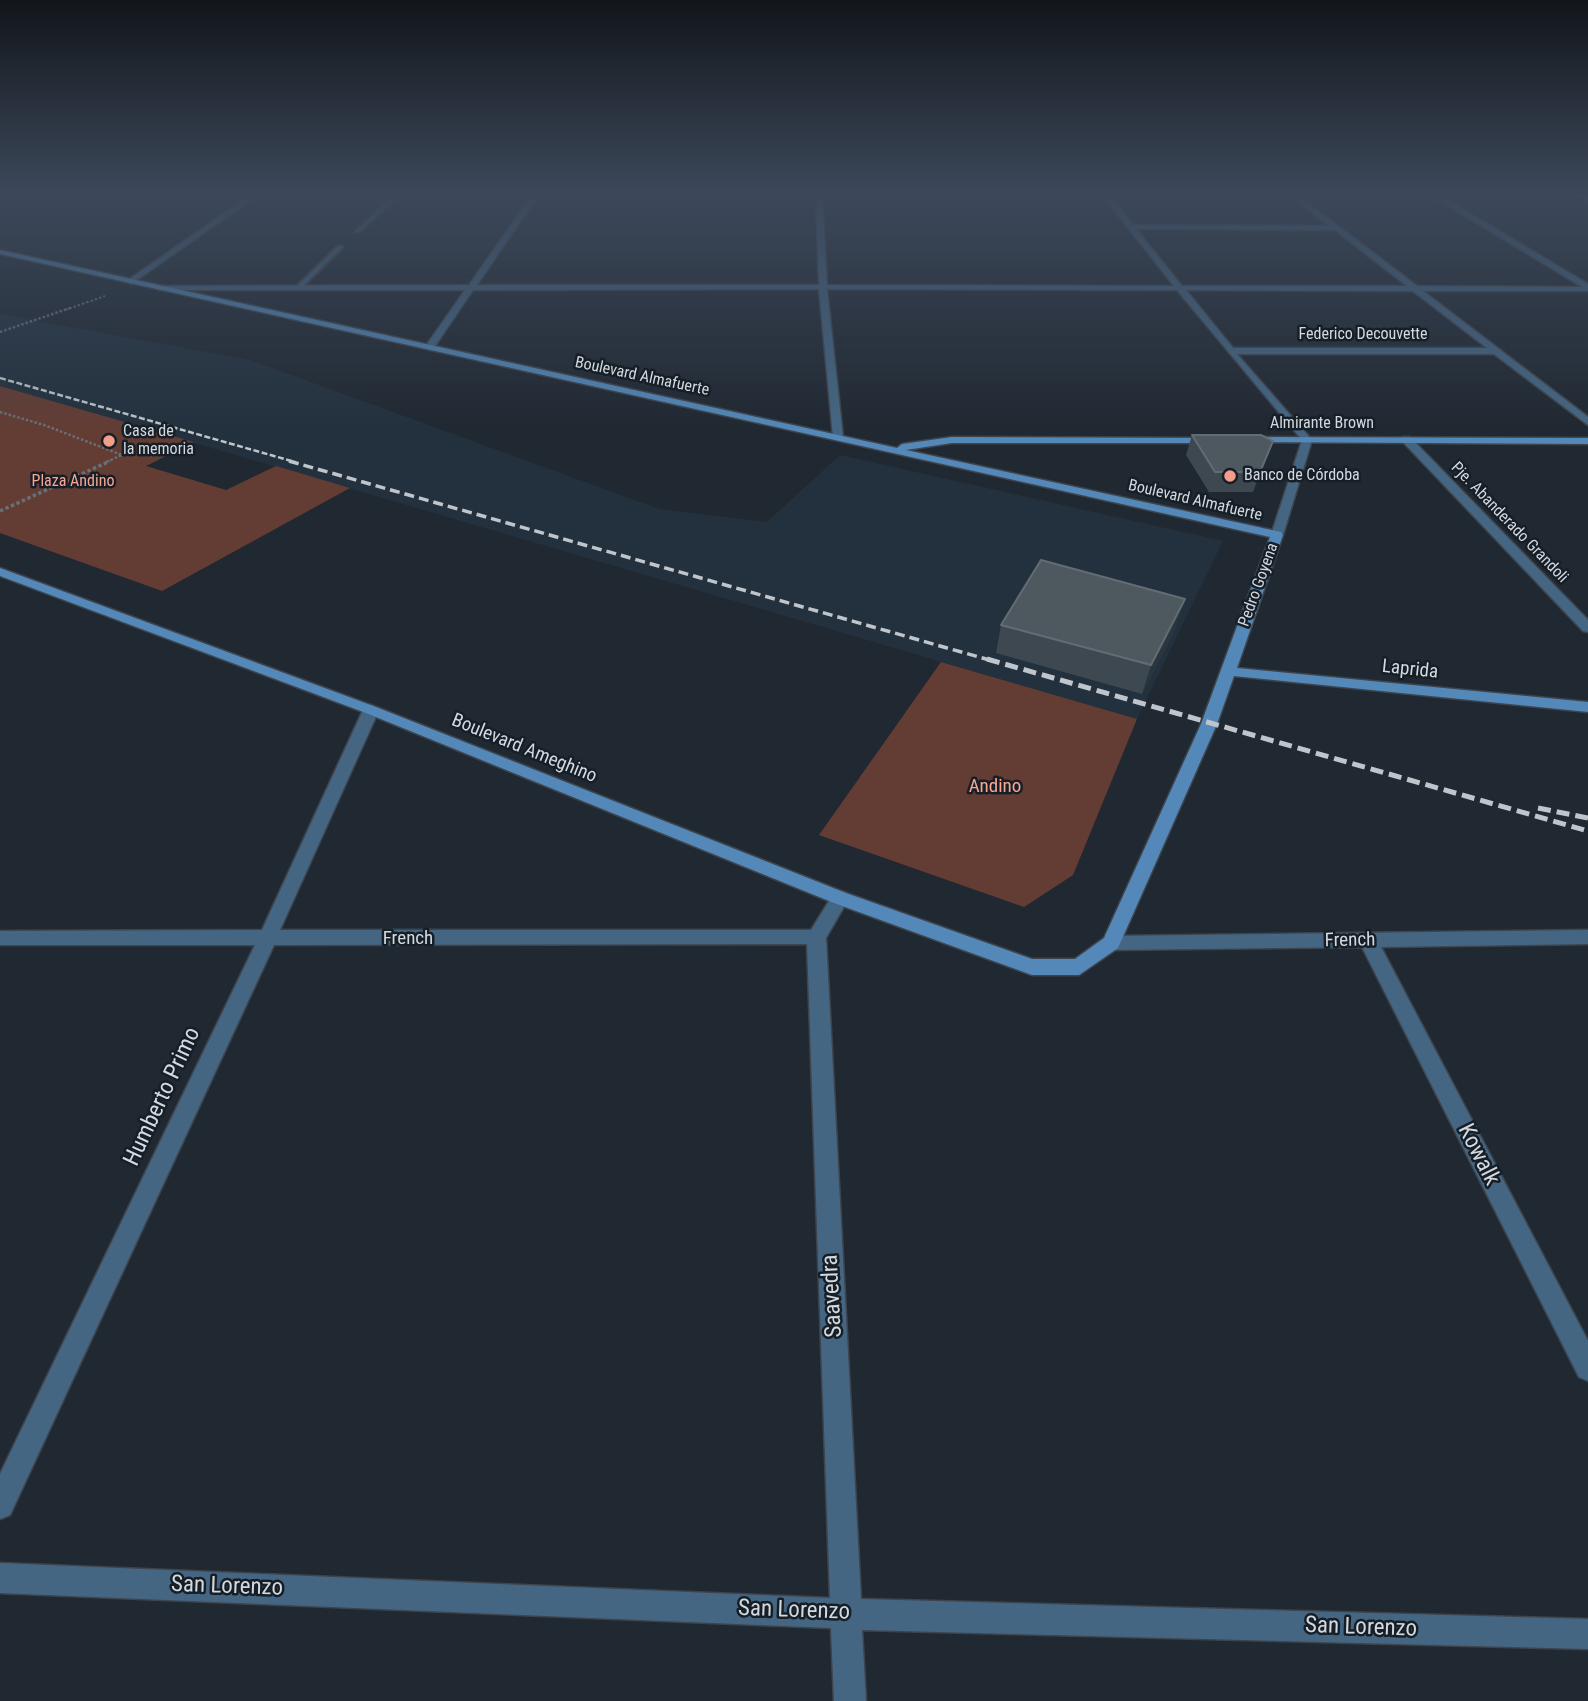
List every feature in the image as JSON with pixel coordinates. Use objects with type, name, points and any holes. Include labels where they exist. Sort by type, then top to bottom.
[{"type":"main road","name":"Boulevard Almafuerte","points":[[85,271],[1277,535]]},
{"type":"main road","points":[[890,449],[952,440],[1225,440]]},
{"type":"main road","name":"Almirante Brown","points":[[1239,440],[1588,440]]},
{"type":"main road","name":"Pedro Goyena","points":[[1032,967],[1079,967],[1111,943],[1209,724],[1277,535]]},
{"type":"main road","name":"Boulevard Ameghino","points":[[0,572],[371,710],[840,898],[1032,967]]},
{"type":"main road","points":[[0,581],[22,580]]},
{"type":"main road","name":"Laprida","points":[[1228,671],[1588,706]]},
{"type":"street","points":[[131,282],[146,271]]},
{"type":"street","points":[[430,347],[483,271]]},
{"type":"street","points":[[821,271],[838,437]]},
{"type":"street","points":[[1167,271],[1230,351],[1307,440]]},
{"type":"street","points":[[1392,271],[1588,422]]},
{"type":"street","points":[[1560,271],[1588,288]]},
{"type":"street","points":[[159,288],[1588,288]]},
{"type":"street","name":"Federico Decouvette","points":[[1230,351],[1496,351]]},
{"type":"street","name":"Pje. Abanderado Grandoli","points":[[1406,439],[1588,628]]},
{"type":"street","name":"Pedro Goyena","points":[[1277,535],[1307,440]]},
{"type":"street","name":"Humberto Primo","points":[[0,1505],[267,939],[371,710]]},
{"type":"street","points":[[816,937],[840,898]]},
{"type":"street","name":"French","points":[[0,938],[816,937]]},
{"type":"street","name":"Saavedra","points":[[816,937],[850,1701]]},
{"type":"street","name":"French","points":[[1111,943],[1368,942],[1588,937]]},
{"type":"street","name":"Kowalk","points":[[1368,942],[1588,1368]]},
{"type":"street","name":"San Lorenzo","points":[[0,1578],[848,1614],[1588,1634]]},
{"type":"lane","points":[[298,288],[315,271]]},
{"type":"path","points":[[0,332],[93,300]]},
{"type":"path","points":[[0,411],[121,455],[0,511]]},
{"type":"shaded area","points":[[0,314],[250,360],[659,509],[767,522],[840,455],[1223,541],[1137,719],[0,386]]},
{"type":"green space","name":"Plaza Andino","points":[[0,386],[194,442],[146,466],[226,490],[276,466],[350,488],[162,591],[0,533]]},
{"type":"green space","name":"Andino","points":[[941,662],[1137,719],[1073,875],[1024,907],[819,835]]},
{"type":"building","points":[[1192,435],[1261,435],[1273,441],[1260,472],[1215,472]]},
{"type":"building","points":[[1041,560],[1185,599],[1151,665],[1001,625]]},
{"type":"railway","points":[[0,378],[295,462]]},
{"type":"railway","points":[[289,461],[993,661]]},
{"type":"railway","points":[[987,659],[1588,831]]},
{"type":"railway","points":[[1538,808],[1588,818]]},
{"type":"place","name":"Casa de la memoria","points":[[109,441]]},
{"type":"place","name":"Banco de Córdoba","points":[[1230,476]]}]
